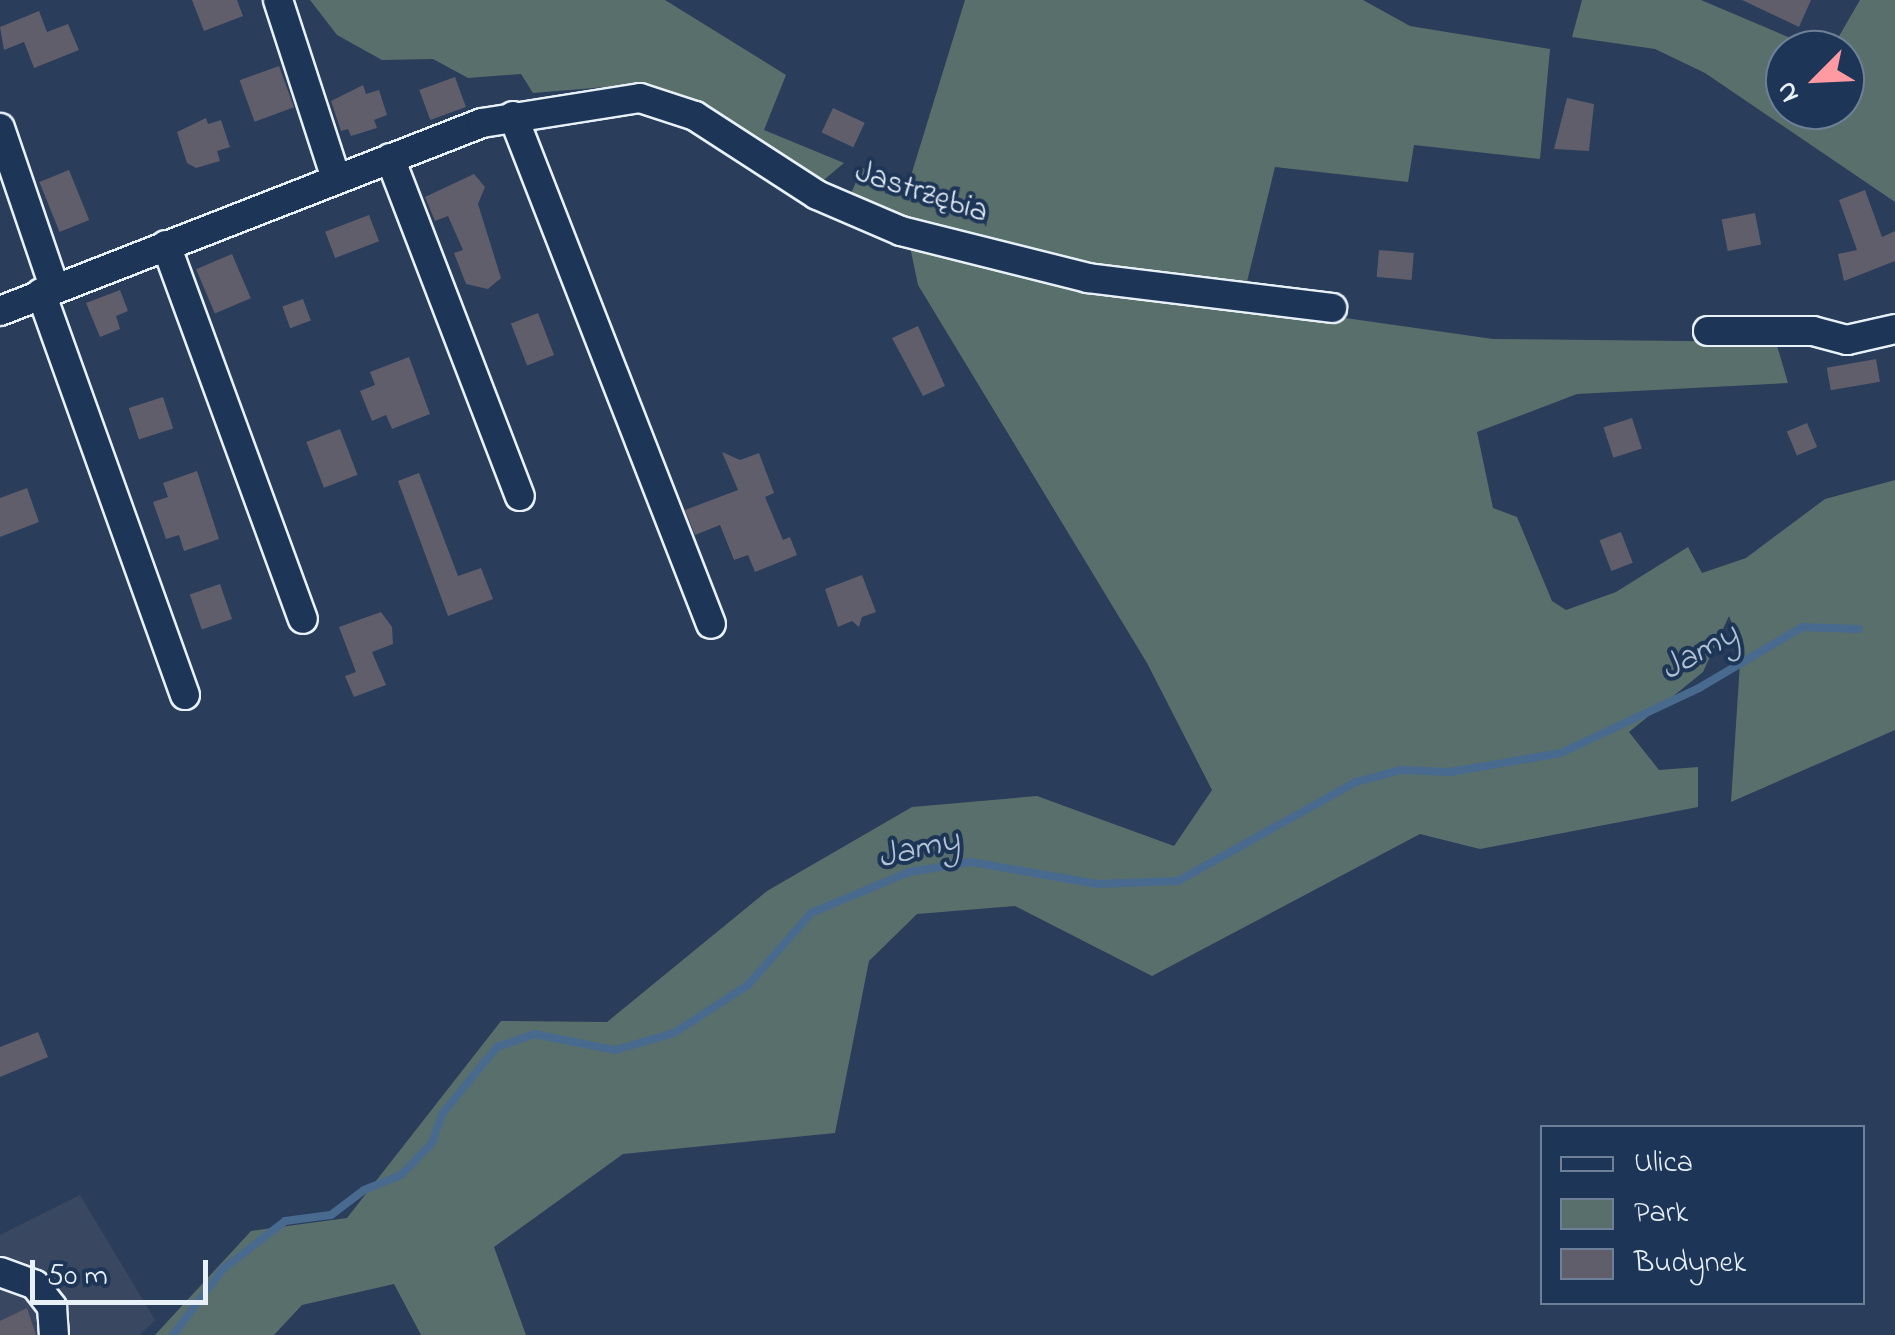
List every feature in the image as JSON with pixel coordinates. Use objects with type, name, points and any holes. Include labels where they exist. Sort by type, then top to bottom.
[{"type":"street","points":[[278,0],[336,178]]},
{"type":"street","name":"Jastrzębia","points":[[0,311],[336,178],[513,116],[628,99],[666,104],[723,132],[816,195],[902,231],[1088,278],[1332,308]]},
{"type":"street","points":[[513,116],[711,624]]},
{"type":"street","points":[[0,128],[48,290],[185,694]]},
{"type":"street","points":[[390,158],[520,496]]},
{"type":"street","points":[[166,245],[303,619]]},
{"type":"street","points":[[1708,331],[1814,331],[1847,340],[1895,329]]},
{"type":"street","points":[[0,1272],[34,1284],[52,1307],[54,1335]]},
{"type":"shaded area","points":[[80,1195],[155,1320],[140,1335],[0,1335],[0,1235]]},
{"type":"green space","points":[[310,0],[665,0],[786,75],[764,130],[844,163],[819,184],[695,106],[642,84],[533,93],[521,74],[468,78],[433,59],[382,60],[337,35]]},
{"type":"green space","points":[[965,0],[1363,0],[1410,26],[1550,49],[1540,159],[1414,145],[1408,182],[1275,167],[1244,294],[1037,257],[849,198],[862,168],[909,182]]},
{"type":"green space","points":[[1582,0],[1701,0],[1772,30],[1765,30],[1765,114],[1705,73],[1655,49],[1572,37]]},
{"type":"green space","points":[[1860,0],[1895,0],[1895,202],[1789,130],[1865,130],[1865,30],[1843,30]]},
{"type":"green space","points":[[909,242],[1049,276],[1493,339],[1776,342],[1788,383],[1577,394],[1477,432],[1493,508],[1517,517],[1552,601],[1566,610],[1616,592],[1688,547],[1702,573],[1746,558],[1825,499],[1895,480],[1895,730],[1731,802],[1741,647],[1729,616],[1703,672],[1629,732],[1659,770],[1698,767],[1698,807],[1480,849],[1420,834],[1152,976],[1015,906],[917,914],[869,961],[835,1133],[623,1154],[494,1247],[526,1335],[421,1335],[394,1284],[302,1305],[274,1335],[155,1335],[251,1231],[347,1218],[501,1021],[607,1022],[767,891],[912,807],[1037,796],[1174,846],[1212,790],[1147,663],[918,285]]},
{"type":"building","points":[[192,0],[237,0],[243,16],[204,31]]},
{"type":"building","points":[[1742,0],[1811,0],[1799,27]]},
{"type":"building","points":[[39,11],[47,32],[68,24],[79,50],[34,68],[24,42],[4,50],[0,27]]},
{"type":"building","points":[[279,66],[294,107],[255,122],[240,80]]},
{"type":"building","points":[[455,77],[466,107],[430,120],[419,90]]},
{"type":"building","points":[[363,85],[366,94],[379,90],[387,115],[374,120],[377,128],[351,136],[348,129],[341,131],[331,101]]},
{"type":"building","points":[[1567,98],[1594,104],[1589,151],[1554,149]]},
{"type":"building","points":[[833,108],[865,123],[853,147],[822,132]]},
{"type":"building","points":[[206,118],[208,124],[221,120],[230,147],[217,151],[220,161],[196,168],[187,163],[177,132]]},
{"type":"building","points":[[69,170],[89,220],[60,232],[39,182]]},
{"type":"building","points":[[474,174],[485,187],[478,204],[501,278],[488,289],[466,284],[454,253],[463,250],[448,216],[435,221],[425,197]]},
{"type":"building","points":[[1865,190],[1882,237],[1895,231],[1895,261],[1844,281],[1838,254],[1857,250],[1839,200]]},
{"type":"building","points":[[1755,213],[1761,244],[1728,251],[1722,219]]},
{"type":"building","points":[[369,215],[379,241],[335,258],[325,232]]},
{"type":"building","points":[[1379,250],[1414,253],[1412,280],[1377,277]]},
{"type":"building","points":[[232,254],[251,298],[215,313],[196,269]]},
{"type":"building","points":[[120,290],[128,311],[116,316],[120,329],[100,337],[86,303]]},
{"type":"building","points":[[303,299],[311,321],[290,328],[282,307]]},
{"type":"building","points":[[538,313],[554,355],[527,365],[511,323]]},
{"type":"building","points":[[918,326],[945,386],[923,396],[892,338]]},
{"type":"building","points":[[409,357],[430,414],[392,429],[386,415],[372,421],[360,391],[375,385],[370,372]]},
{"type":"building","points":[[1876,359],[1880,382],[1831,390],[1827,368]]},
{"type":"building","points":[[163,397],[173,428],[139,440],[129,408]]},
{"type":"building","points":[[1632,418],[1642,448],[1613,458],[1603,427]]},
{"type":"building","points":[[1807,423],[1817,447],[1797,456],[1787,432]]},
{"type":"building","points":[[340,429],[358,475],[324,488],[306,442]]},
{"type":"building","points":[[722,452],[740,460],[759,453],[774,493],[765,497],[783,540],[790,537],[797,555],[755,572],[748,555],[734,560],[720,525],[695,535],[685,510],[738,490]]},
{"type":"building","points":[[197,471],[219,539],[184,551],[179,535],[166,539],[153,502],[168,497],[163,483]]},
{"type":"building","points":[[419,473],[458,576],[481,568],[493,599],[448,616],[398,481]]},
{"type":"building","points":[[27,488],[39,522],[0,537],[0,498]]},
{"type":"building","points":[[1621,532],[1633,563],[1611,571],[1600,540]]},
{"type":"building","points":[[862,575],[876,612],[862,617],[859,627],[852,621],[838,627],[825,589]]},
{"type":"building","points":[[220,584],[232,619],[202,629],[190,594]]},
{"type":"building","points":[[381,612],[392,627],[393,644],[372,652],[386,685],[354,697],[345,676],[356,672],[339,627]]},
{"type":"building","points":[[38,1032],[48,1057],[0,1077],[0,1047]]},
{"type":"building","points":[[27,1308],[36,1335],[0,1335],[0,1321]]},
{"type":"waterway","name":"Jamy","points":[[173,1335],[223,1269],[285,1221],[331,1215],[364,1190],[401,1175],[432,1143],[442,1114],[497,1047],[534,1034],[615,1050],[674,1033],[748,985],[811,913],[909,872],[971,862],[1097,884],[1178,881],[1356,782],[1401,770],[1450,772],[1561,753],[1699,688],[1802,627],[1859,629]]}]
